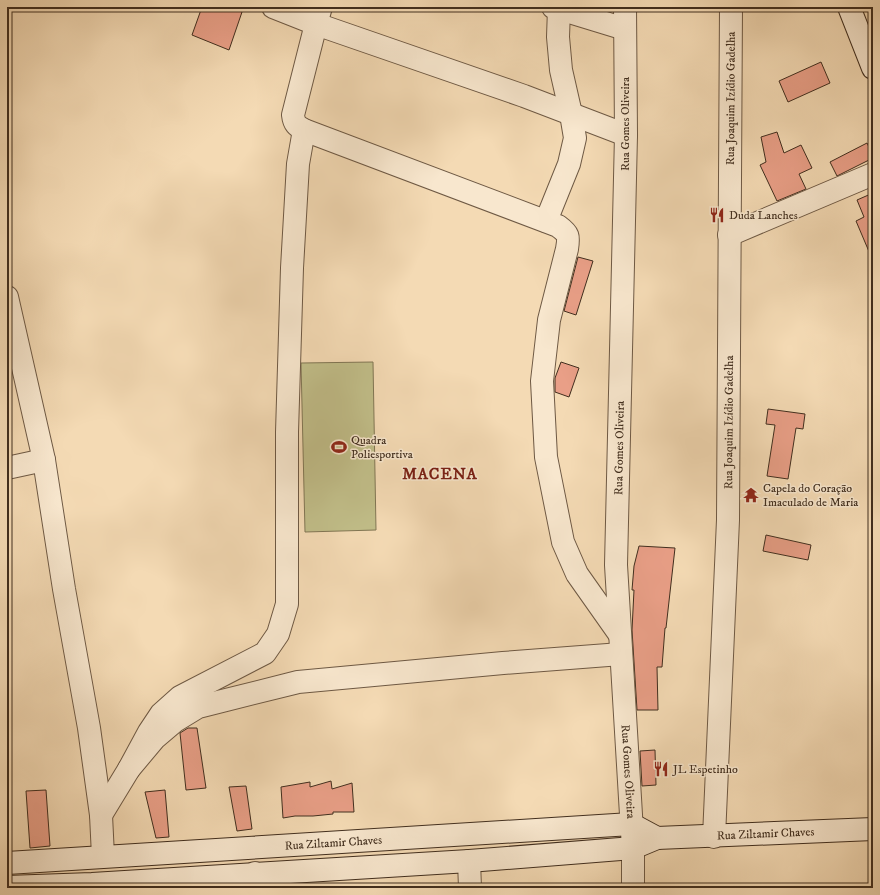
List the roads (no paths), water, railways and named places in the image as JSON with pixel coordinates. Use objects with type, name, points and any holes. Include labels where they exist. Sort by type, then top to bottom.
[{"type":"street","points":[[273,7],[318,15],[626,135]]},
{"type":"street","name":"Rua Gomes Oliveira","points":[[625,7],[626,135],[616,549],[633,848],[633,888]]},
{"type":"street","name":"Rua Joaquim Izídio Gadelha","points":[[714,837],[728,520],[730,7]]},
{"type":"street","points":[[849,7],[873,68]]},
{"type":"street","points":[[546,221],[569,164],[575,138],[561,70],[556,8],[625,29]]},
{"type":"street","points":[[129,769],[155,738],[165,729],[198,707],[298,682],[503,663],[621,644],[577,574],[563,542],[546,457],[542,381],[549,320],[568,249],[569,239],[565,231],[558,226],[304,130],[296,125],[293,115],[318,15]]},
{"type":"street","points":[[101,815],[161,714],[180,697],[265,653],[278,634],[287,604],[287,432],[292,276],[298,164],[304,130]]},
{"type":"street","points":[[729,235],[873,174]]},
{"type":"street","points":[[7,298],[44,460],[64,590],[89,728],[101,815],[103,856]]},
{"type":"street","points":[[7,468],[44,460]]},
{"type":"street","name":"Rua Ziltamir Chaves","points":[[16,862],[631,824],[657,838]]},
{"type":"street","name":"Rua Ziltamir Chaves","points":[[17,886],[258,881],[469,861],[633,848],[657,838],[873,830]]},
{"type":"street","points":[[469,861],[470,888]]},
{"type":"street","points":[[16,862],[17,886]]},
{"type":"place","name":"Duda Lanches","points":[[717,215]]},
{"type":"place","name":"Quadra Poliesportiva","points":[[339,447]]},
{"type":"place","name":"Capela do Coração Imaculado de Maria","points":[[751,495]]},
{"type":"place","name":"JL Espetinho","points":[[661,769]]},
{"type":"district","name":"MACENA","points":[[440,473]]}]
